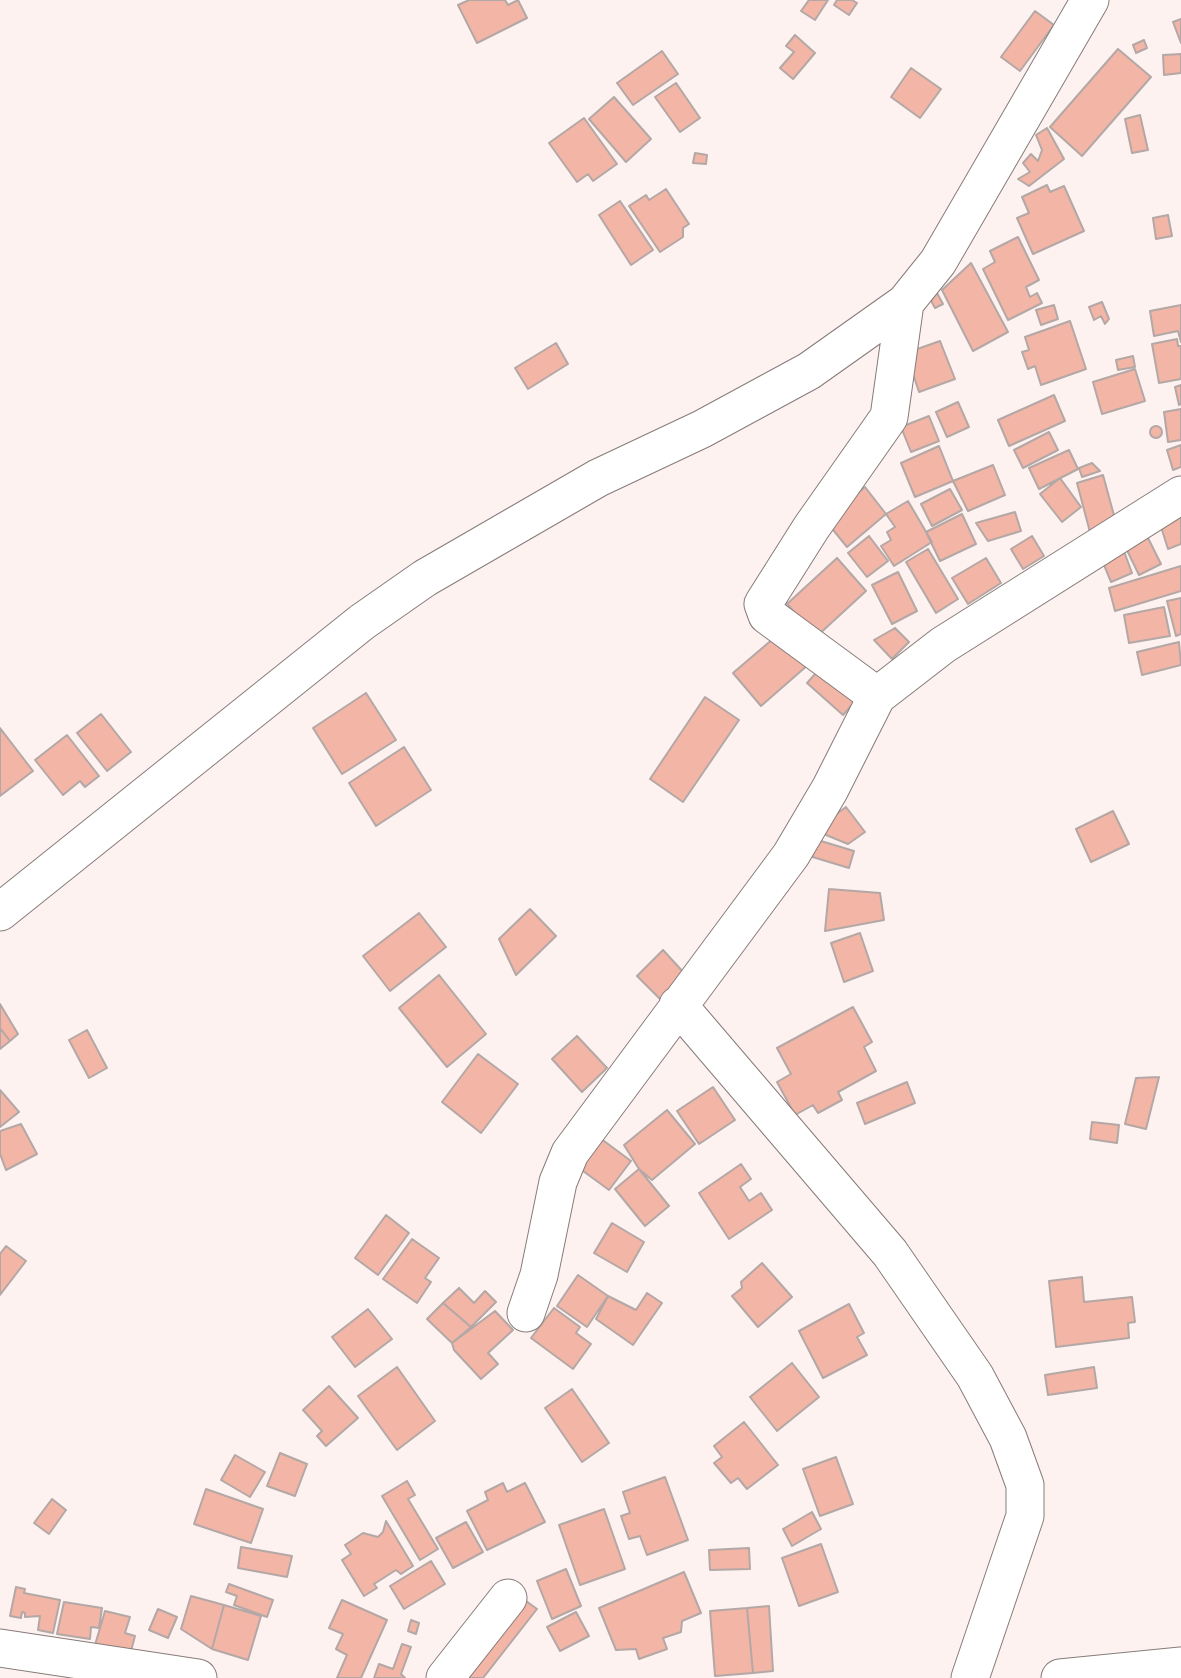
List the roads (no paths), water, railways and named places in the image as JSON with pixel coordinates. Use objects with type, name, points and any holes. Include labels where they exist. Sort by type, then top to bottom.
[{"type":"street","points":[[0,912],[362,622],[425,578],[598,478],[702,429],[809,370],[905,303],[937,262],[1090,0]]},
{"type":"street","points":[[877,696],[767,615],[763,604],[811,528],[889,417],[905,303]]},
{"type":"street","points":[[526,1313],[539,1275],[558,1182],[570,1153],[809,828],[877,696],[943,645],[1181,495]]},
{"type":"street","points":[[678,1006],[890,1253],[975,1376],[1008,1438],[1025,1485],[1026,1516],[970,1678]]},
{"type":"street","points":[[445,1678],[508,1598]]},
{"type":"street","points":[[0,1648],[198,1678]]},
{"type":"street","points":[[1060,1678],[1181,1666]]}]
